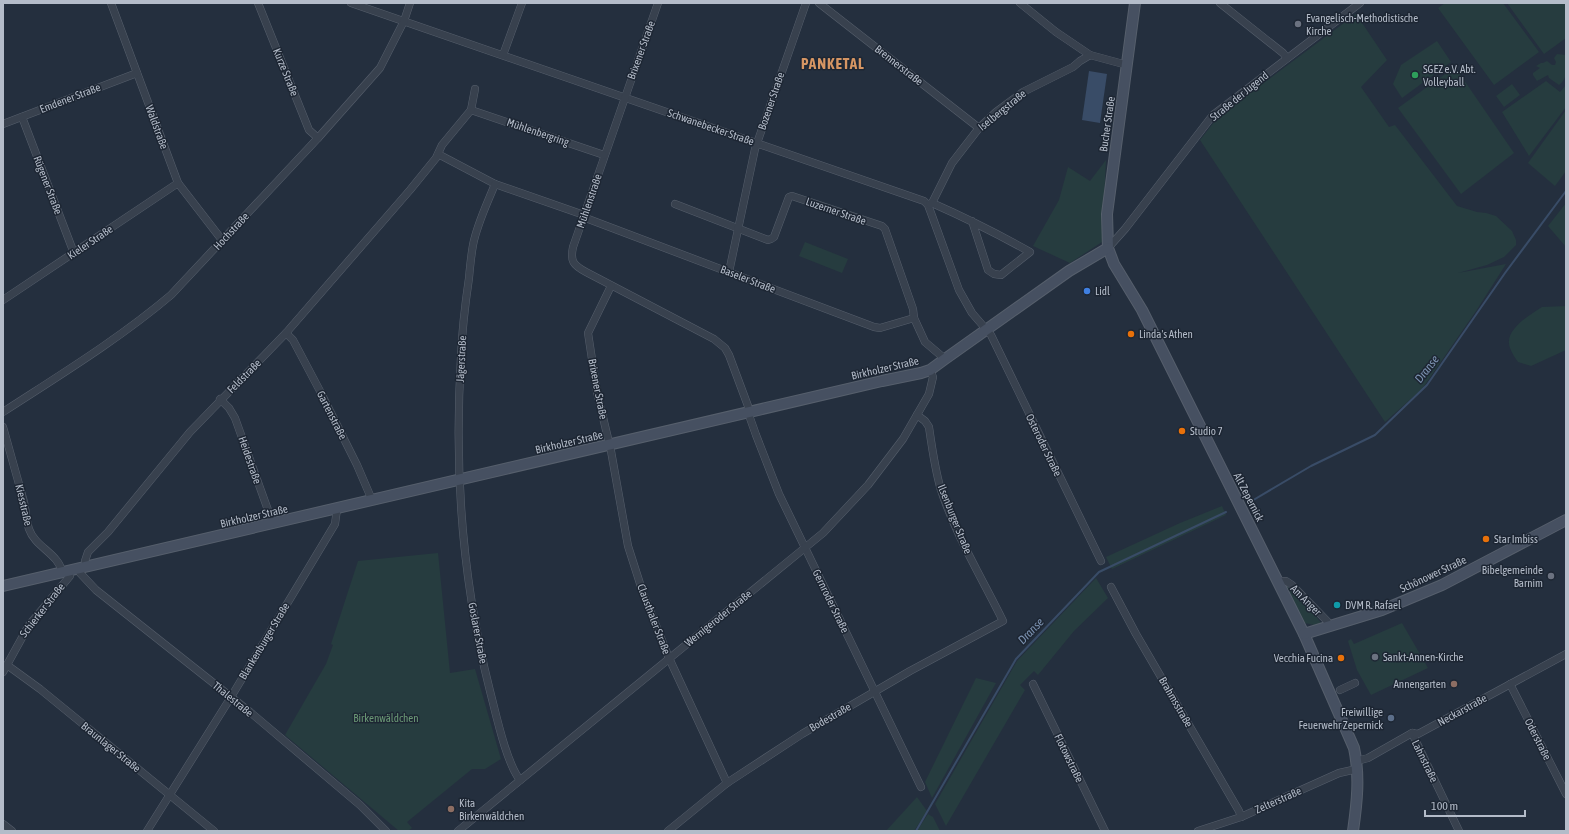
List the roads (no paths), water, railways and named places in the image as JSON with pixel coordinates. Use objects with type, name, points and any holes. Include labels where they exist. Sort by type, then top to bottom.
[{"type":"street","name":"Waldstraße","points":[[111,3],[178,183],[222,240]]},
{"type":"street","name":"Kurze Straße","points":[[258,3],[309,130],[318,138]]},
{"type":"street","name":"Schwanebecker Straße","points":[[351,3],[921,199],[930,204],[972,221],[993,231],[1030,252],[1001,275],[994,274],[988,270],[972,221]]},
{"type":"street","name":"Hochstraße","points":[[3,412],[95,352],[151,312],[171,295],[318,138],[380,68],[404,21],[410,3]]},
{"type":"street","points":[[503,55],[522,3]]},
{"type":"street","name":"Brixener Straße","points":[[624,97],[658,3]]},
{"type":"street","name":"Bozener Straße","points":[[729,272],[757,143],[806,3]]},
{"type":"street","name":"Brennerstraße","points":[[819,3],[978,128]]},
{"type":"street","points":[[1020,3],[1056,32],[1090,55],[1127,65]]},
{"type":"street","name":"Bucher Straße","points":[[1108,248],[1107,214],[1135,3]]},
{"type":"street","points":[[1220,3],[1283,53],[1287,58]]},
{"type":"street","name":"Straße der Jugend","points":[[1108,248],[1125,229],[1213,115],[1360,3]]},
{"type":"street","name":"Iselbergstraße","points":[[930,204],[952,163],[978,128],[1023,92],[1073,67],[1080,60],[1090,55]]},
{"type":"street","name":"Emdener Straße","points":[[3,124],[138,73]]},
{"type":"street","points":[[476,89],[471,110],[442,145],[438,154],[495,184],[584,216]]},
{"type":"street","name":"Mühlenstraße","points":[[624,97],[573,247],[571,256],[573,263],[611,286],[707,335],[720,344],[729,355],[749,412]]},
{"type":"street","name":"Mühlenbergring","points":[[471,110],[604,155]]},
{"type":"street","name":"Rügener Straße","points":[[22,117],[75,253]]},
{"type":"street","name":"Feldstraße","points":[[74,570],[85,561],[88,552],[108,532],[190,432],[286,333],[409,192],[438,154]]},
{"type":"street","name":"Kieler Straße","points":[[3,300],[178,183]]},
{"type":"street","name":"Jägerstraße","points":[[459,480],[459,391],[462,340],[474,242],[495,184]]},
{"type":"street","name":"Luzerner Straße","points":[[675,204],[759,238],[771,240],[774,237],[789,197],[792,196],[882,226],[888,236],[913,309],[914,318],[925,342],[945,359]]},
{"type":"street","name":"Osteroder Straße","points":[[930,204],[959,290],[972,313],[991,335],[1100,561]]},
{"type":"street","name":"Baseler Straße","points":[[584,216],[874,327],[880,328],[914,318]]},
{"type":"street","name":"Birkholzer Straße","points":[[3,586],[921,373],[930,370],[1069,271],[1108,248]]},
{"type":"street","name":"Alt Zepernick","points":[[1108,248],[1114,264],[1142,310],[1304,634],[1354,748],[1358,784],[1353,831]]},
{"type":"street","name":"Brixener Straße","points":[[610,445],[597,392],[588,333],[611,286]]},
{"type":"street","name":"Gartenstraße","points":[[286,333],[293,340],[320,391],[357,465],[372,500]]},
{"type":"street","name":"Wernigeroder Straße","points":[[458,831],[805,548],[840,516],[868,485],[892,454],[917,416],[925,402],[932,384],[933,377],[930,370]]},
{"type":"street","name":"Heidestraße","points":[[220,400],[229,408],[235,418],[273,524]]},
{"type":"street","name":"Gernroder Straße","points":[[749,412],[772,478],[920,787]]},
{"type":"street","name":"Ilsenburger Straße","points":[[917,416],[925,421],[929,427],[940,486],[949,510],[969,556],[1003,621]]},
{"type":"street","name":"Kiesstraße","points":[[3,427],[24,504],[29,529],[35,542],[61,567],[74,570]]},
{"type":"street","name":"Clausthaler Straße","points":[[610,445],[628,546],[643,593],[669,658],[727,783]]},
{"type":"street","name":"Goslarer Straße","points":[[459,480],[469,587],[476,628],[495,710],[508,755],[516,775],[520,780]]},
{"type":"street","name":"Blankenburger Straße","points":[[147,831],[231,697],[335,524],[337,509]]},
{"type":"street","name":"Schönower Straße","points":[[1304,634],[1387,608],[1442,585],[1566,520]]},
{"type":"street","name":"Schierker Straße","points":[[3,672],[29,624],[74,570]]},
{"type":"street","name":"Thalestraße","points":[[74,570],[80,573],[96,590],[231,697],[360,805],[386,831]]},
{"type":"street","name":"Am Anger","points":[[1277,580],[1286,581],[1292,585],[1327,621],[1329,626]]},
{"type":"street","name":"Brahmsstraße","points":[[1110,587],[1239,811],[1241,817]]},
{"type":"street","name":"Bodestraße","points":[[668,831],[727,783],[802,734],[875,691],[1003,621]]},
{"type":"street","name":"Neckarstraße","points":[[1357,765],[1412,733],[1418,734],[1566,654]]},
{"type":"street","name":"Braunlager Straße","points":[[7,665],[40,689],[214,831]]},
{"type":"street","points":[[1340,690],[1355,683]]},
{"type":"street","name":"Flotowstraße","points":[[1033,684],[1105,831]]},
{"type":"street","name":"Oderstraße","points":[[1510,684],[1566,794]]},
{"type":"street","name":"Lahnstraße","points":[[1412,733],[1459,831]]},
{"type":"street","name":"Zelterstraße","points":[[1198,831],[1241,817],[1357,765]]},
{"type":"street","points":[[3,824],[12,831]]},
{"type":"water","points":[[1089,71],[1107,74],[1100,123],[1082,120]]},
{"type":"waterway","name":"Dranse","points":[[1250,502],[1311,466],[1375,435],[1427,385],[1505,273],[1566,191]]},
{"type":"waterway","name":"Dranse","points":[[916,831],[1016,659],[1099,572],[1226,512]]},
{"type":"place","name":"Evangelisch-Methodistische Kirche","points":[[1298,24]]},
{"type":"place","name":"SGEZ e.V. Abt. Volleyball","points":[[1415,75]]},
{"type":"place","name":"Lidl","points":[[1087,291]]},
{"type":"place","name":"Linda's Athen","points":[[1131,334]]},
{"type":"place","name":"Studio 7","points":[[1182,431]]},
{"type":"place","name":"Star Imbiss","points":[[1486,539]]},
{"type":"place","name":"Bibelgemeinde Barnim","points":[[1551,576]]},
{"type":"place","name":"DVM R. Rafael","points":[[1337,605]]},
{"type":"place","name":"Sankt-Annen-Kirche","points":[[1375,657]]},
{"type":"place","name":"Vecchia Fucina","points":[[1341,658]]},
{"type":"place","name":"Annengarten","points":[[1454,684]]},
{"type":"place","name":"Freiwillige Feuerwehr Zepernick","points":[[1391,718]]},
{"type":"place","name":"Kita Birkenwäldchen","points":[[451,809]]},
{"type":"district","name":"PANKETAL","points":[[833,64]]},
{"type":"park label","name":"Birkenwäldchen","points":[[386,718]]}]
